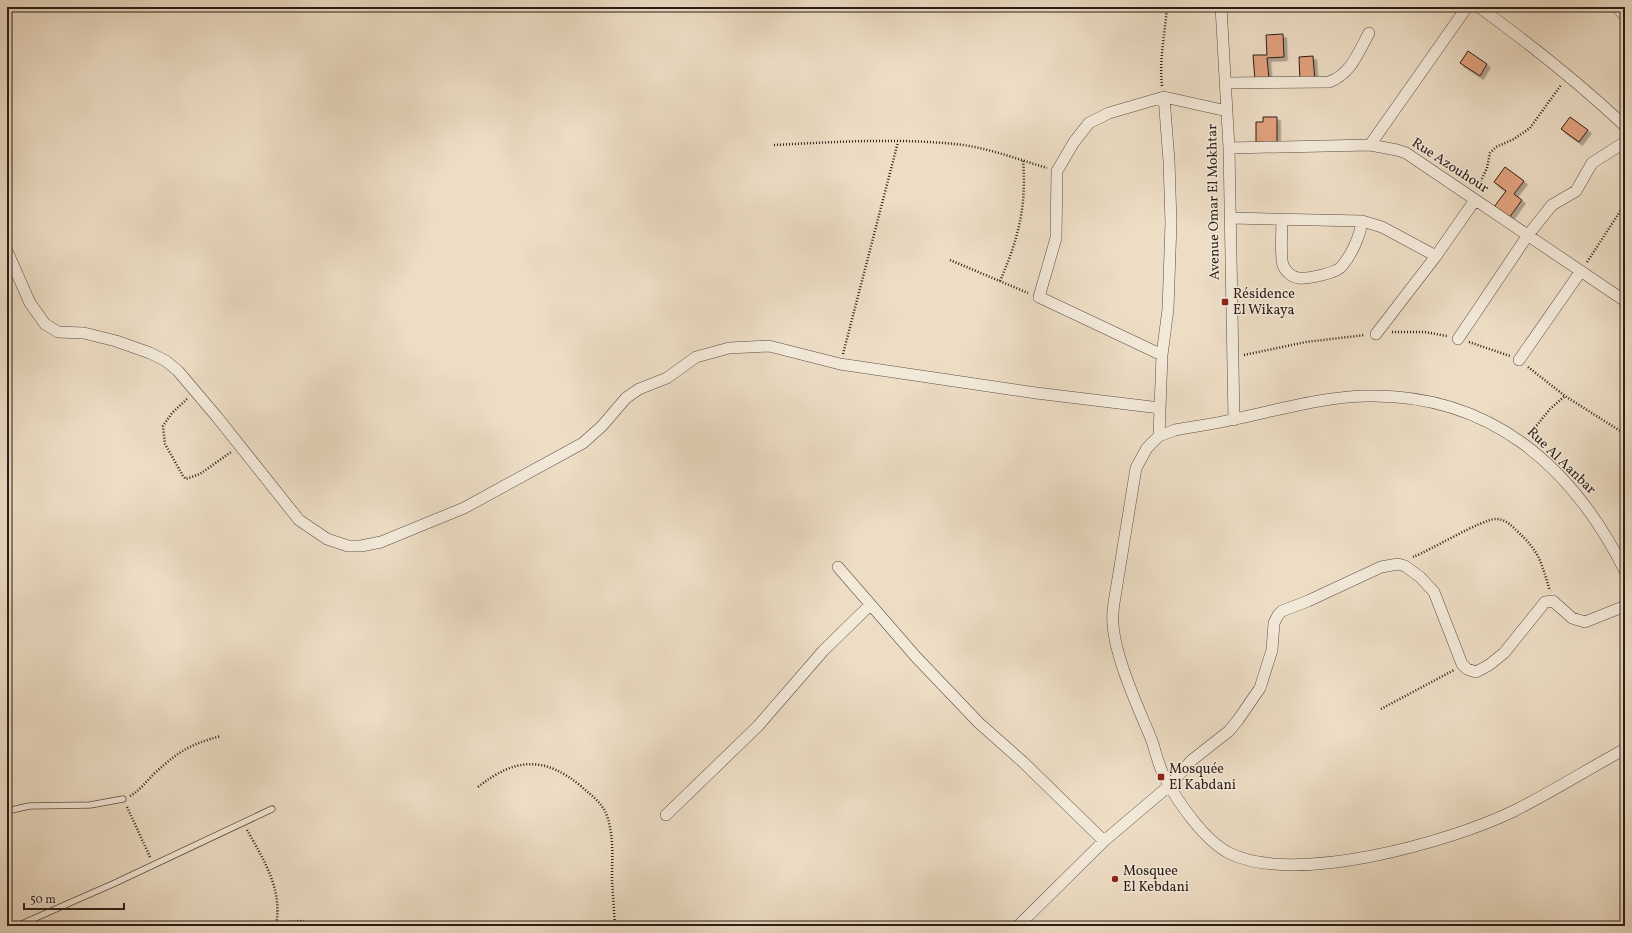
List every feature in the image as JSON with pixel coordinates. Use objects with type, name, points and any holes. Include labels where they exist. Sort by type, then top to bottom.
[{"type":"street","name":"Avenue Omar El Mokhtar","points":[[1221,7],[1229,148],[1234,420]]},
{"type":"street","points":[[1370,145],[1467,7]]},
{"type":"street","points":[[1479,7],[1521,37],[1586,89],[1625,126]]},
{"type":"street","points":[[1617,7],[1625,16]]},
{"type":"street","points":[[1226,83],[1329,82],[1338,79],[1349,69],[1369,34]]},
{"type":"street","points":[[1162,355],[1039,297],[1056,238],[1057,171],[1067,152],[1089,123],[1109,113],[1164,97],[1227,111]]},
{"type":"street","points":[[1164,97],[1169,161],[1171,223],[1168,309],[1162,355],[1158,436],[1142,457],[1136,468],[1114,603],[1113,624],[1122,663],[1165,777],[1192,819],[1211,840],[1229,853],[1272,864],[1344,861],[1410,847],[1446,837],[1493,820],[1515,810],[1625,749]]},
{"type":"street","points":[[1458,339],[1528,235],[1552,205],[1571,195],[1580,186],[1592,163],[1625,142]]},
{"type":"street","name":"Rue Azouhour","points":[[1229,148],[1370,145],[1406,153],[1625,301]]},
{"type":"street","points":[[1376,334],[1436,256],[1473,198]]},
{"type":"street","points":[[1231,218],[1362,221],[1382,227],[1436,256]]},
{"type":"street","points":[[1282,219],[1283,265],[1289,274],[1298,278],[1314,277],[1336,270],[1342,266],[1357,241],[1362,221]]},
{"type":"street","points":[[7,251],[34,310],[52,329],[64,333],[84,333],[150,353],[166,361],[178,371],[195,391],[300,520],[336,543],[348,546],[361,546],[381,542],[464,508],[583,443],[602,426],[626,398],[639,389],[667,378],[696,357],[717,350],[762,345],[840,364],[1036,393],[1160,408]]},
{"type":"street","points":[[1519,360],[1581,271]]},
{"type":"street","name":"Rue Al Aanbar","points":[[1158,436],[1175,430],[1234,420],[1285,408],[1336,399],[1364,396],[1396,396],[1445,406],[1488,421],[1522,442],[1567,484],[1584,503],[1611,542],[1625,571]]},
{"type":"street","points":[[1018,926],[1104,841],[1170,786],[1192,760],[1228,731],[1248,707],[1260,688],[1270,657],[1274,623],[1278,614],[1381,567],[1398,564],[1405,566],[1420,577],[1434,592],[1456,652],[1463,666],[1470,671],[1476,672],[1496,660],[1504,653],[1542,604],[1548,601],[1553,601],[1572,618],[1585,622],[1625,606]]},
{"type":"street","points":[[838,567],[870,605],[979,723],[1104,841]]},
{"type":"street","points":[[666,815],[758,726],[823,651],[870,605]]},
{"type":"lane","points":[[7,812],[30,806],[90,805],[123,799]]},
{"type":"lane","points":[[17,926],[272,809]]},
{"type":"path","points":[[1164,97],[1161,74],[1167,7]]},
{"type":"path","points":[[1473,198],[1487,168],[1490,154],[1496,147],[1514,139],[1530,128],[1568,75]]},
{"type":"path","points":[[774,145],[898,142],[956,144],[1000,153],[1057,171]]},
{"type":"path","points":[[840,364],[898,142]]},
{"type":"path","points":[[1000,281],[1014,248],[1020,224],[1025,182],[1023,160]]},
{"type":"path","points":[[1581,271],[1625,204]]},
{"type":"path","points":[[950,260],[1039,297]]},
{"type":"path","points":[[1232,357],[1306,342],[1376,334],[1425,332],[1458,339],[1502,352],[1519,360],[1565,396],[1625,434]]},
{"type":"path","points":[[195,391],[172,413],[163,426],[166,444],[183,476],[186,479],[194,478],[240,446]]},
{"type":"path","points":[[1522,442],[1550,410],[1565,396]]},
{"type":"path","points":[[1398,564],[1483,523],[1496,519],[1501,520],[1512,526],[1535,548],[1553,601]]},
{"type":"path","points":[[1381,709],[1463,666]]},
{"type":"path","points":[[154,864],[123,799],[141,788],[154,774],[184,749],[195,743],[221,736]]},
{"type":"path","points":[[478,787],[496,775],[507,770],[529,764],[539,764],[558,770],[594,796],[605,812],[610,830],[614,861],[612,879],[615,926]]},
{"type":"path","points":[[243,822],[273,882],[278,897],[276,925],[302,921],[311,926]]},
{"type":"building","points":[[1283,34],[1284,57],[1267,58],[1269,79],[1255,80],[1253,55],[1267,55],[1266,35]]},
{"type":"building","points":[[1468,51],[1487,64],[1480,76],[1460,63]]},
{"type":"building","points":[[1313,56],[1315,82],[1300,82],[1299,57]]},
{"type":"building","points":[[1263,117],[1277,117],[1277,142],[1256,142],[1256,122],[1263,122]]},
{"type":"building","points":[[1570,117],[1588,130],[1579,142],[1561,129]]},
{"type":"building","points":[[1505,167],[1524,181],[1514,194],[1522,200],[1509,218],[1494,207],[1506,191],[1494,182]]},
{"type":"place","name":"Résidence El Wikaya","points":[[1225,302]]},
{"type":"place","name":"Mosquée El Kabdani","points":[[1161,777]]},
{"type":"place","name":"Mosquee El Kebdani","points":[[1115,879]]}]
